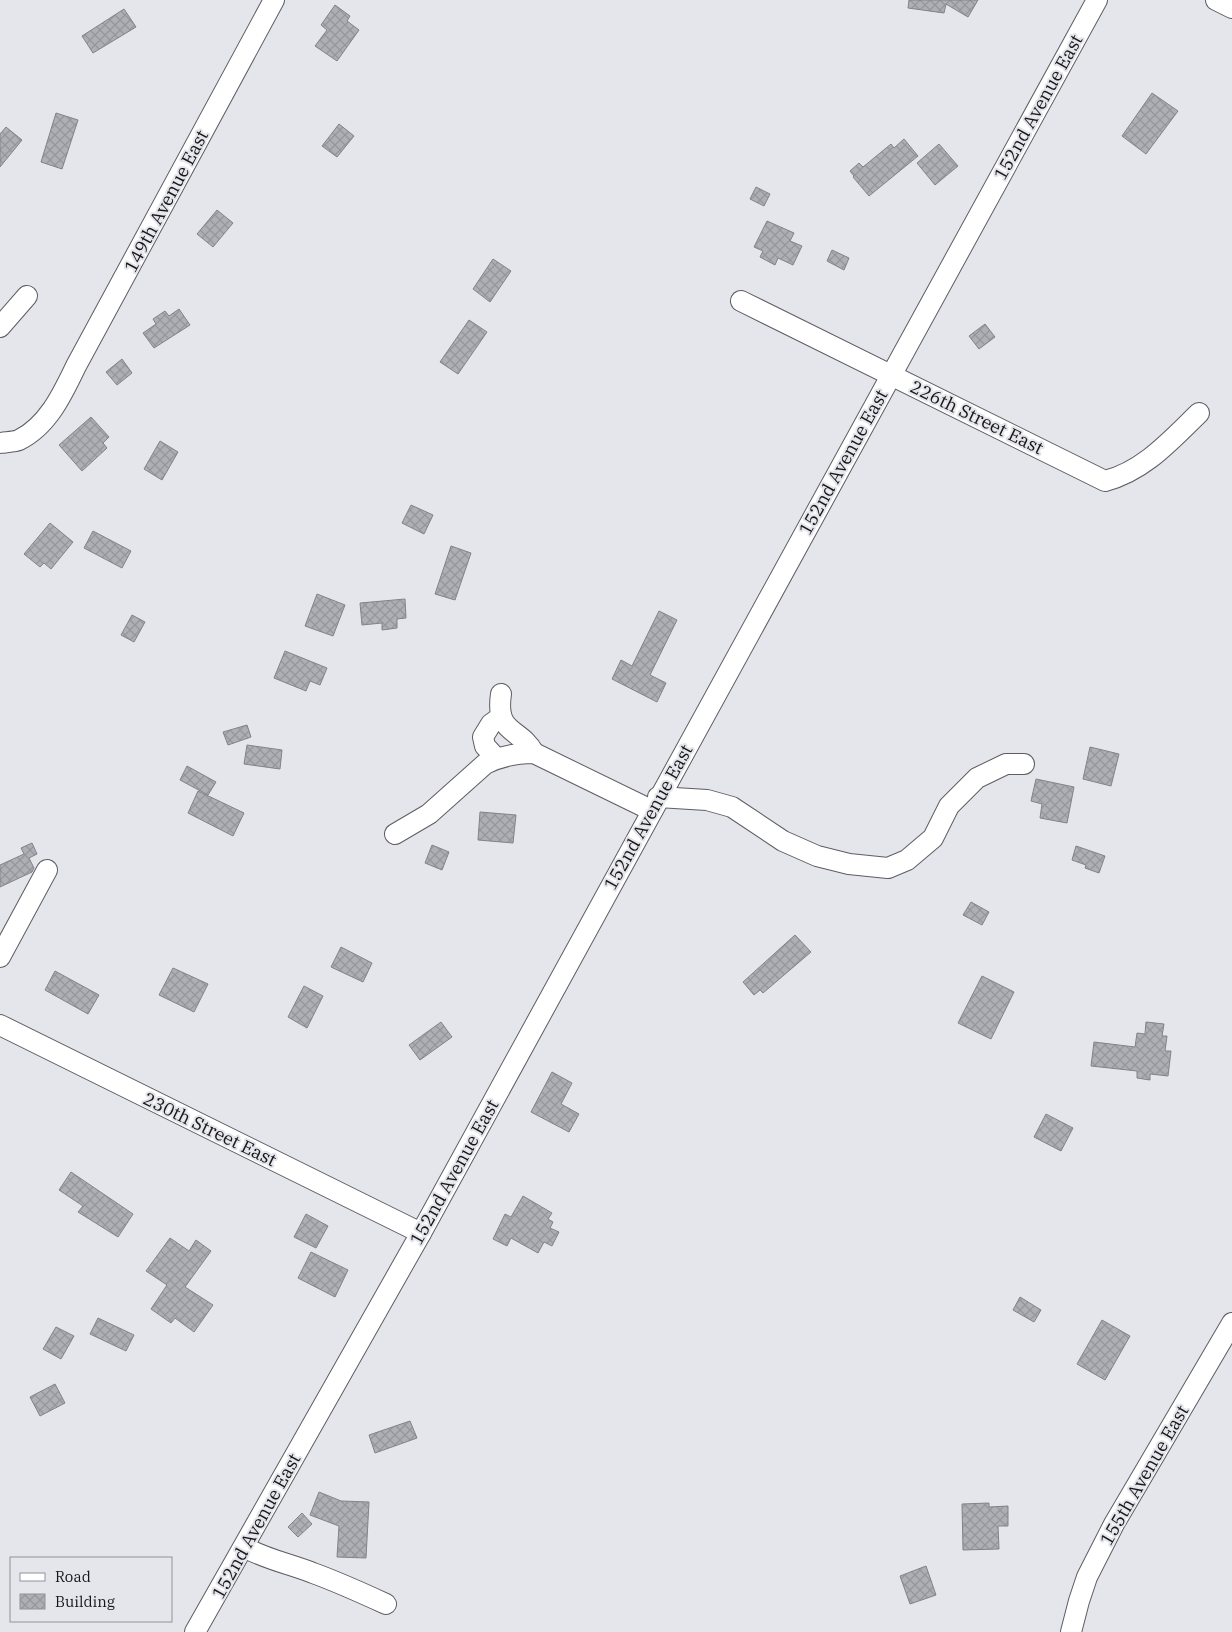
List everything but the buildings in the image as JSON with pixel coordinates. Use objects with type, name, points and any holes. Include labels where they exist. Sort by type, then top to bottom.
[{"type":"street","name":"149th Avenue East","points":[[0,443],[18,441],[32,432],[58,402],[274,0]]},
{"type":"street","name":"152nd Avenue East","points":[[196,1632],[421,1233],[1097,0]]},
{"type":"street","points":[[1216,0],[1232,8]]},
{"type":"street","points":[[0,327],[27,296]]},
{"type":"street","name":"226th Street East","points":[[741,301],[1105,481],[1121,477],[1145,462],[1168,444],[1199,413]]},
{"type":"street","points":[[501,694],[499,708],[501,717],[508,728],[530,744],[534,753]]},
{"type":"street","points":[[496,758],[486,746],[483,737],[491,724],[501,717]]},
{"type":"street","points":[[395,834],[429,814],[470,776],[496,758],[518,753],[534,753],[655,804],[706,800],[732,807],[783,841],[817,856],[849,864],[888,868],[907,860],[933,838],[949,806],[977,778],[1006,764],[1024,764]]},
{"type":"street","points":[[0,957],[47,870]]},
{"type":"street","name":"230th Street East","points":[[0,1025],[421,1233]]},
{"type":"street","name":"155th Avenue East","points":[[1071,1632],[1087,1577],[1110,1533],[1232,1323]]},
{"type":"street","points":[[244,1547],[260,1556],[325,1577],[386,1604]]}]
